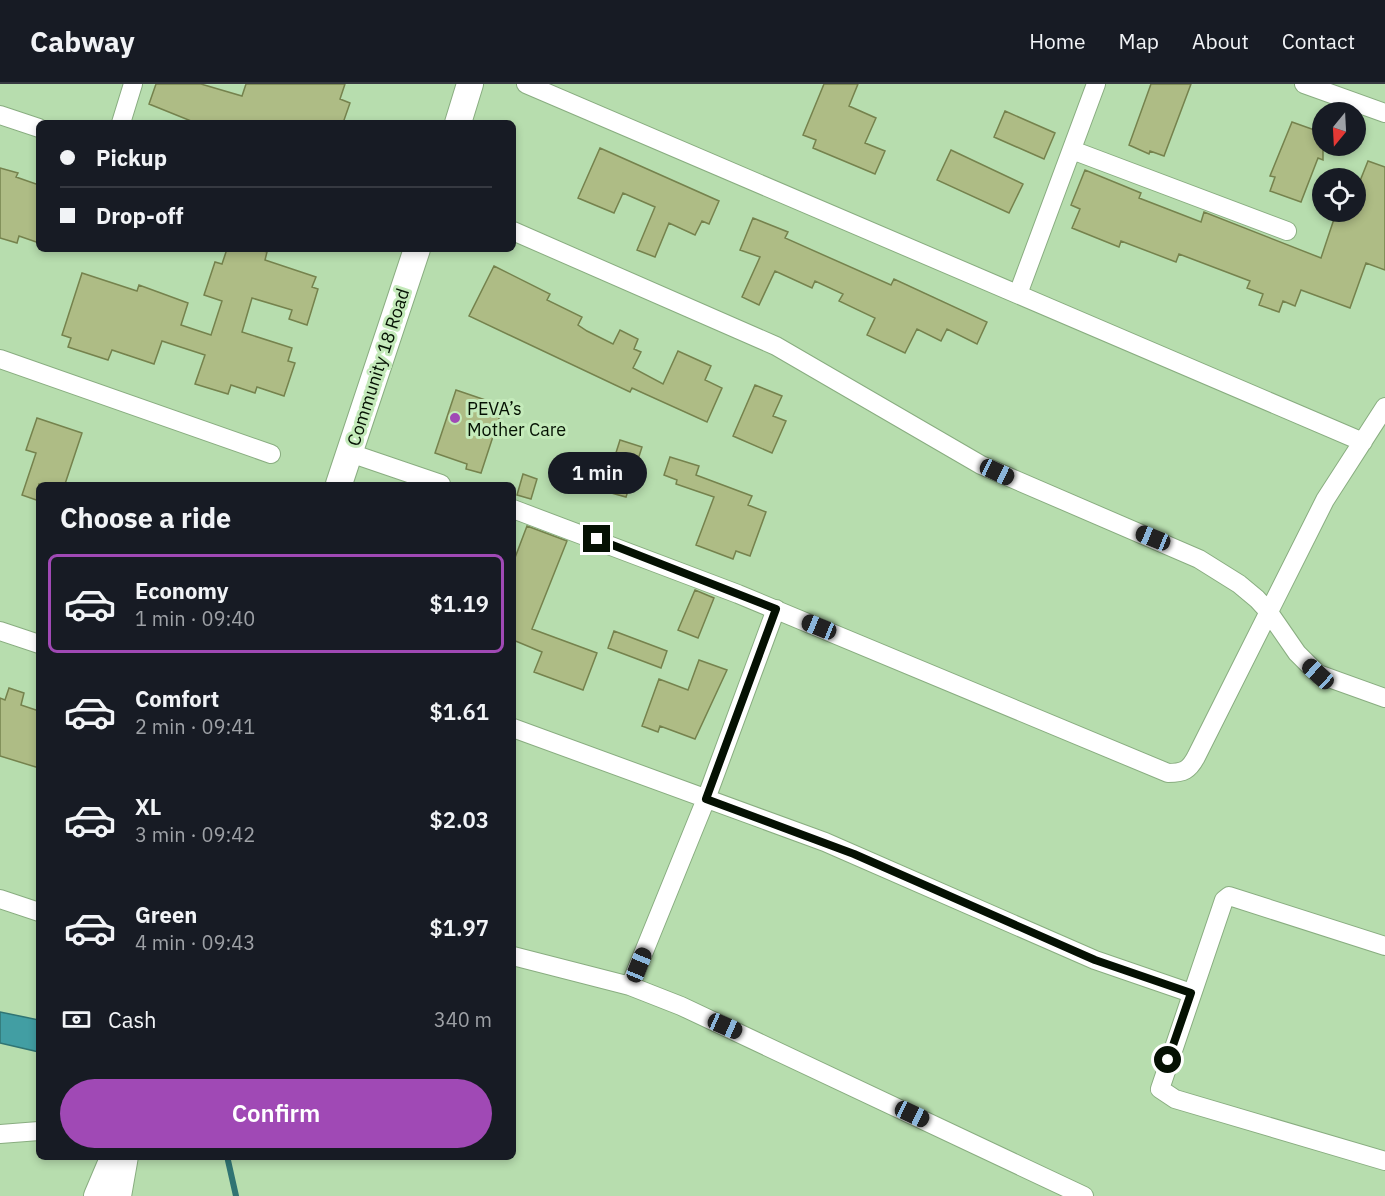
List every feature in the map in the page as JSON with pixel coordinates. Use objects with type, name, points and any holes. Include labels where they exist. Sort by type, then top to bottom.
[{"type":"main road","points":[[459,120],[470,84]]},
{"type":"main road","name":"Community 18 Road","points":[[340,482],[411,252]]},
{"type":"main road","points":[[111,1182],[123,1160]]},
{"type":"street","points":[[122,120],[133,84]]},
{"type":"street","points":[[526,84],[1363,442]]},
{"type":"street","points":[[1018,294],[1096,84]]},
{"type":"street","points":[[1304,84],[1385,114]]},
{"type":"street","points":[[0,115],[36,127]]},
{"type":"street","points":[[1072,150],[1287,231]]},
{"type":"street","points":[[516,232],[776,346],[981,465],[1199,558],[1239,584],[1268,610],[1297,654],[1318,674],[1385,698]]},
{"type":"street","points":[[0,359],[271,454]]},
{"type":"street","points":[[516,510],[776,609],[1168,773],[1189,769],[1337,478],[1385,407]]},
{"type":"street","points":[[350,453],[435,482]]},
{"type":"street","points":[[630,986],[706,799],[776,609]]},
{"type":"street","points":[[0,631],[36,643]]},
{"type":"street","points":[[516,729],[834,846],[1095,960],[1191,993]]},
{"type":"street","points":[[1385,946],[1229,896],[1224,900],[1160,1083],[1160,1089],[1164,1093],[1296,1136],[1385,1161]]},
{"type":"street","points":[[0,898],[36,911]]},
{"type":"street","points":[[516,957],[630,986],[739,1032],[1084,1196]]},
{"type":"street","points":[[0,1134],[36,1131]]},
{"type":"water","points":[[0,1012],[36,1019],[36,1051],[0,1043]]},
{"type":"building","points":[[156,84],[201,84],[242,96],[246,84],[345,84],[340,99],[350,103],[344,120],[189,120],[149,104]]},
{"type":"building","points":[[824,84],[858,84],[849,106],[876,118],[865,143],[885,151],[875,174],[813,148],[816,140],[803,135]]},
{"type":"building","points":[[1151,84],[1191,84],[1164,156],[1150,151],[1149,154],[1129,145]]},
{"type":"building","points":[[1005,111],[1055,133],[1044,159],[994,137]]},
{"type":"building","points":[[1292,122],[1312,129],[1312,156],[1323,156],[1323,160],[1318,158],[1314,168],[1312,168],[1301,202],[1270,191],[1275,177],[1270,176]]},
{"type":"building","points":[[600,148],[719,201],[709,224],[702,221],[695,235],[669,223],[655,257],[637,250],[655,207],[623,193],[614,213],[578,198]]},
{"type":"building","points":[[951,150],[1023,184],[1009,213],[937,180]]},
{"type":"building","points":[[1368,161],[1385,167],[1385,270],[1366,263],[1350,308],[1301,290],[1295,306],[1283,301],[1279,312],[1259,305],[1263,294],[1247,288],[1250,281],[1179,254],[1176,262],[1121,241],[1119,247],[1072,228],[1080,209],[1071,205],[1085,170],[1141,193],[1139,198],[1201,222],[1204,212],[1321,258],[1333,222],[1366,222],[1365,168]]},
{"type":"building","points":[[0,168],[18,173],[16,177],[36,184],[36,242],[19,236],[17,243],[0,238]]},
{"type":"building","points":[[753,218],[788,232],[785,238],[891,285],[894,279],[987,322],[977,344],[947,329],[941,341],[917,329],[905,353],[867,335],[875,318],[839,301],[843,294],[815,281],[812,288],[775,271],[759,305],[742,297],[760,257],[740,250]]},
{"type":"building","points":[[226,252],[267,252],[265,260],[316,277],[312,287],[318,289],[307,325],[289,319],[292,310],[252,298],[242,332],[292,348],[288,361],[295,363],[284,396],[257,387],[255,393],[231,385],[228,394],[195,384],[205,355],[162,341],[154,364],[112,350],[108,360],[68,347],[71,338],[62,335],[82,273],[137,291],[139,285],[188,303],[181,325],[211,335],[222,301],[204,295],[215,262],[222,264]]},
{"type":"building","points":[[494,266],[550,294],[547,300],[582,317],[578,325],[587,331],[613,344],[620,330],[638,339],[634,349],[641,352],[633,368],[663,384],[678,351],[711,366],[705,380],[722,388],[707,422],[632,388],[630,392],[469,316]]},
{"type":"building","points":[[755,385],[782,396],[773,416],[786,421],[772,453],[733,436]]},
{"type":"building","points":[[456,390],[503,406],[481,473],[466,469],[467,464],[435,453]]},
{"type":"building","points":[[37,418],[82,433],[66,482],[36,482],[36,500],[22,495],[36,453],[26,450]]},
{"type":"building","points":[[620,440],[642,447],[626,497],[604,491]]},
{"type":"building","points":[[670,457],[699,466],[696,475],[752,496],[748,505],[766,512],[750,556],[736,551],[733,559],[696,545],[714,497],[676,484],[677,480],[664,475]]},
{"type":"building","points":[[523,474],[537,479],[531,499],[517,495]]},
{"type":"building","points":[[527,526],[567,541],[532,629],[597,653],[583,690],[534,672],[542,652],[516,641],[516,555]]},
{"type":"building","points":[[695,590],[714,598],[698,638],[678,630]]},
{"type":"building","points":[[614,631],[667,651],[661,668],[608,648]]},
{"type":"building","points":[[699,660],[727,670],[695,739],[660,726],[658,732],[642,726],[659,679],[688,690]]},
{"type":"building","points":[[9,688],[24,693],[21,705],[36,710],[36,767],[0,756],[0,698],[5,700]]},
{"type":"waterway","points":[[228,1160],[236,1196]]},
{"type":"place","name":"PEVA’s Mother Care","points":[[455,418]]},
{"type":"route","points":[[597,539],[776,609],[706,799],[854,854],[1095,960],[1150,981],[1191,993],[1168,1060]]}]
